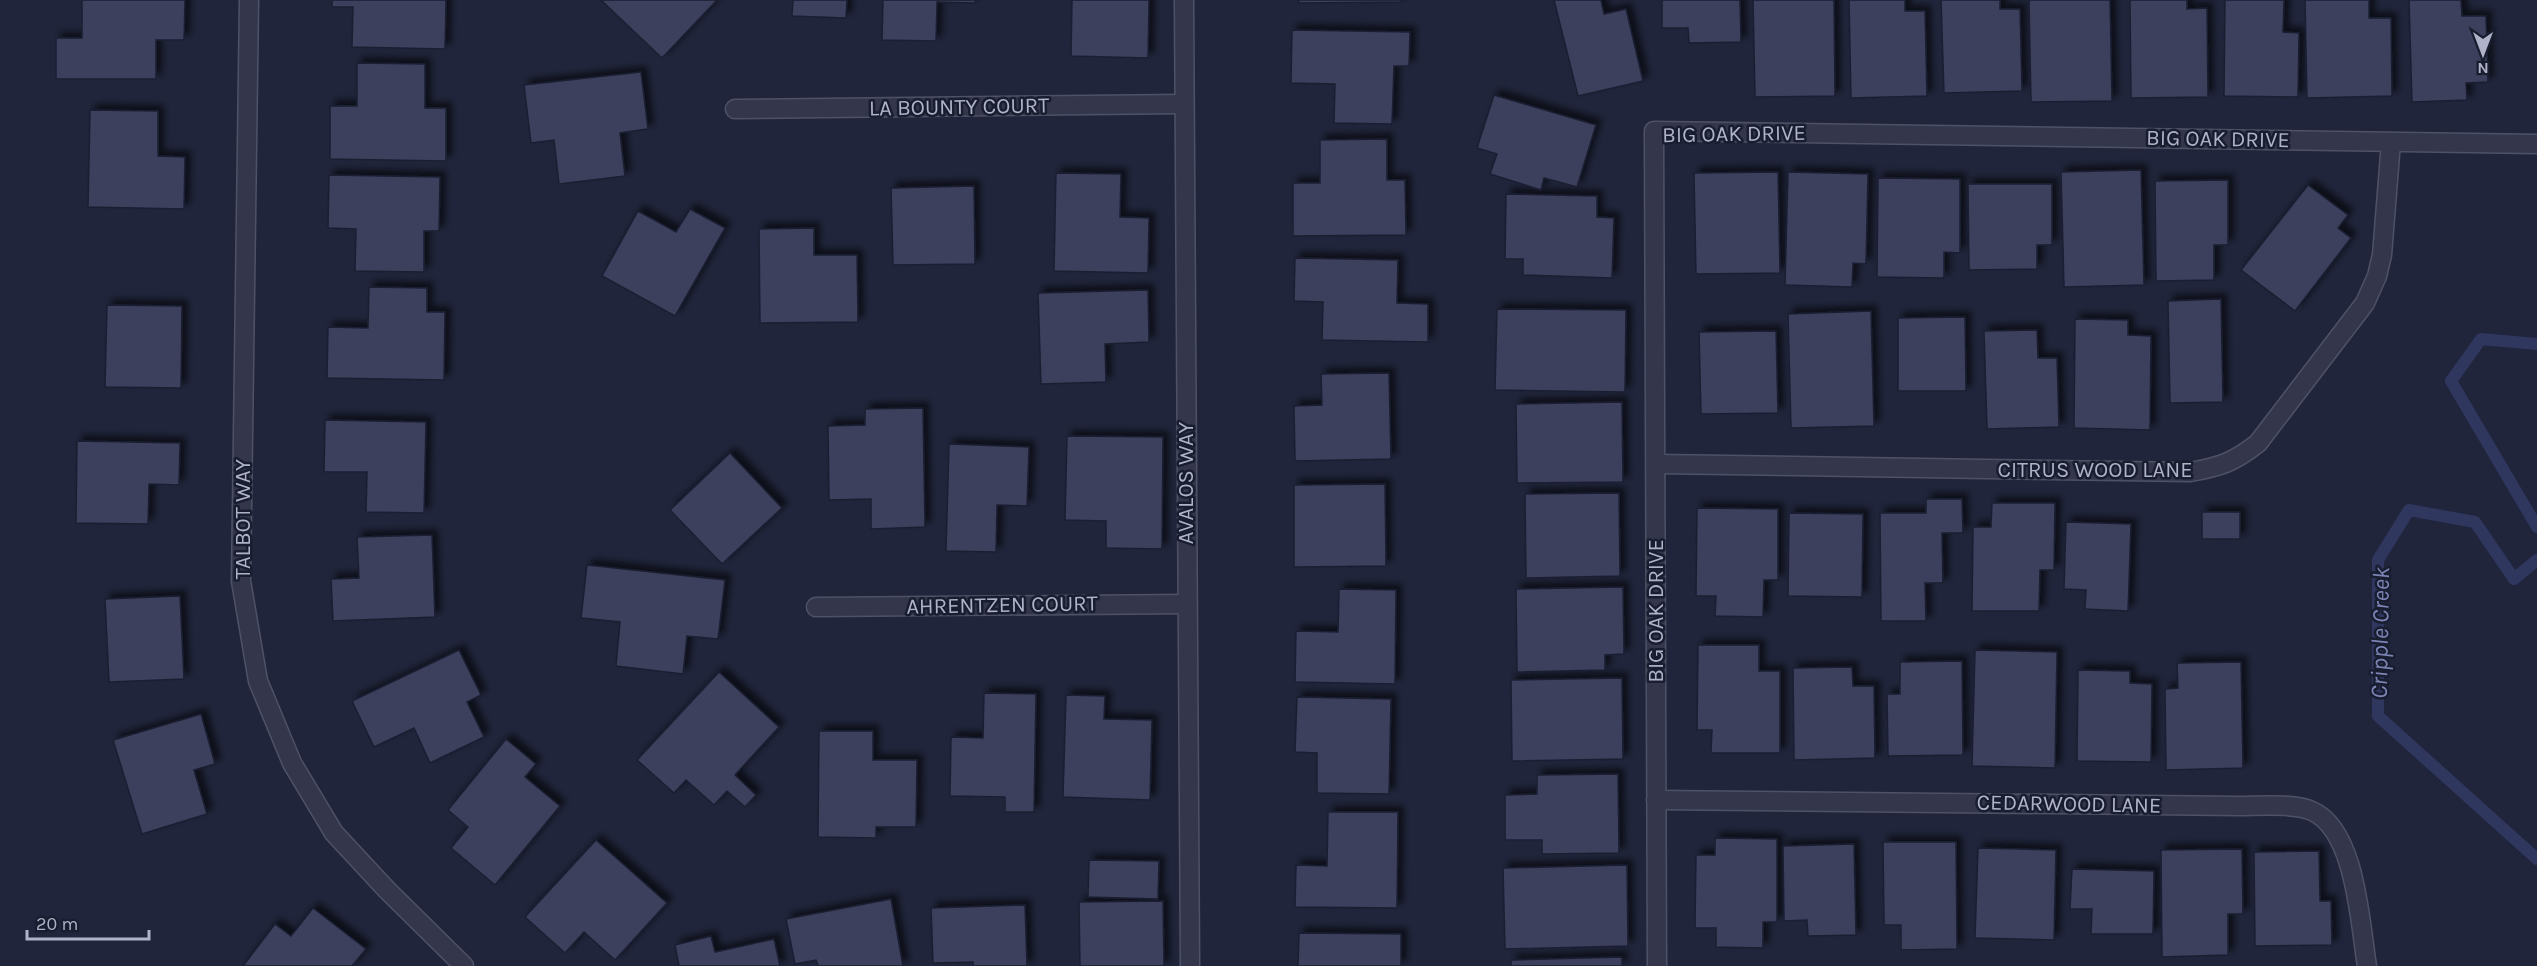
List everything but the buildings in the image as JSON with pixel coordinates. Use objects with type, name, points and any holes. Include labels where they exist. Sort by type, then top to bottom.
[{"type":"street","name":"TALBOT WAY","points":[[249,0],[241,581],[258,681],[292,763],[334,833],[387,890],[464,966]]},
{"type":"street","name":"AVALOS WAY","points":[[1184,0],[1190,966]]},
{"type":"street","name":"LA BOUNTY COURT","points":[[735,109],[1183,104]]},
{"type":"street","name":"BIG OAK DRIVE","points":[[1657,966],[1654,131],[2537,144]]},
{"type":"street","name":"CITRUS WOOD LANE","points":[[1656,464],[2190,472],[2218,468],[2238,459],[2258,443],[2365,303],[2377,276],[2382,255],[2391,142]]},
{"type":"street","name":"AHRENTZEN COURT","points":[[816,607],[1187,604]]},
{"type":"street","name":"CEDARWOOD LANE","points":[[1656,800],[2261,806],[2312,810],[2329,822],[2350,863],[2367,966]]},
{"type":"waterway","name":"Cripple Creek","points":[[2537,344],[2481,339],[2451,381],[2537,527]]},
{"type":"waterway","name":"Cripple Creek","points":[[2537,560],[2514,579],[2475,522],[2409,510],[2378,560],[2378,716],[2537,859]]}]
